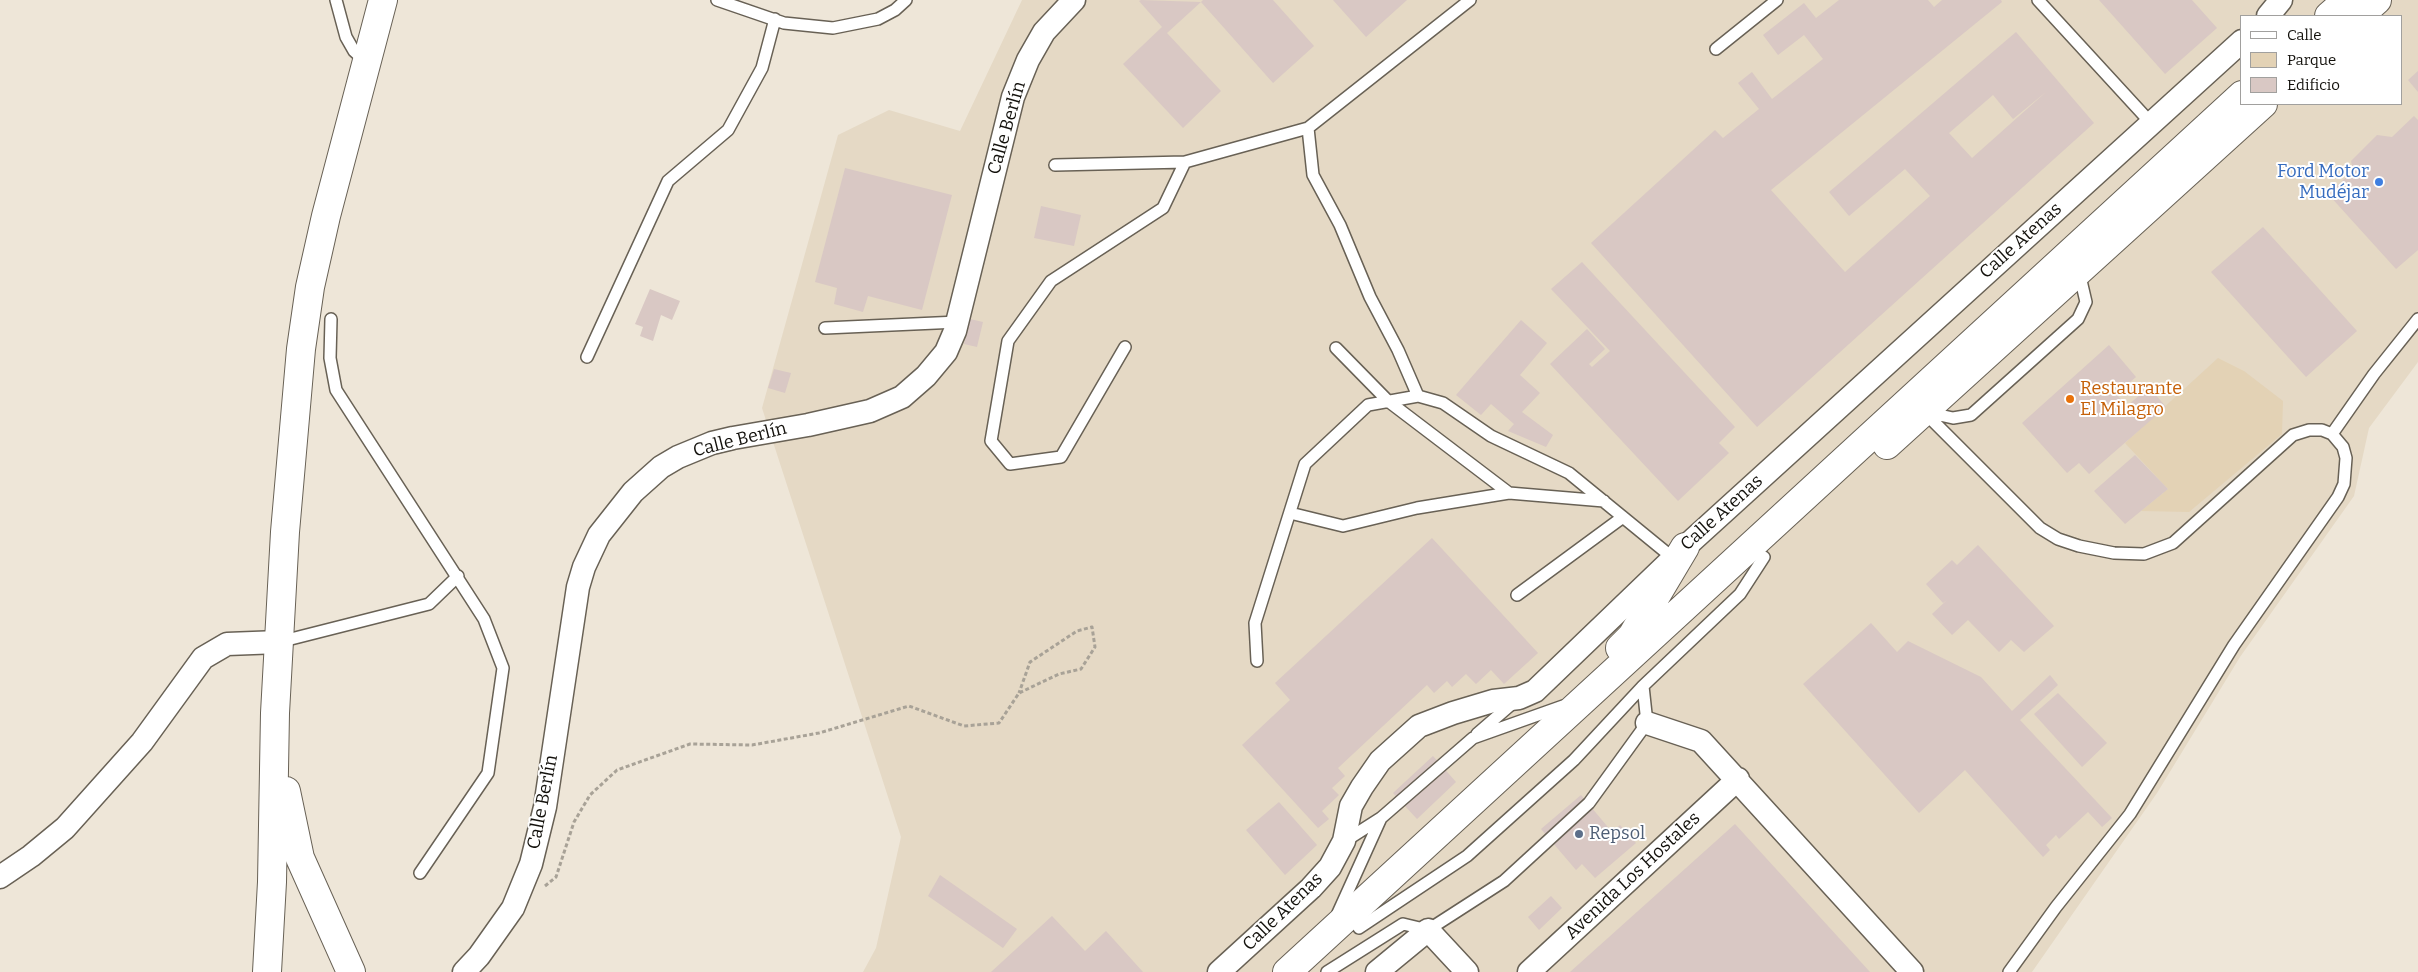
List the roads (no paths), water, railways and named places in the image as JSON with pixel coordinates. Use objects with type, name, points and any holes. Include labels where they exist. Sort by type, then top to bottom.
[{"type":"main road","points":[[267,972],[272,882],[275,713],[285,532],[301,349],[310,287],[326,216],[383,0]]},
{"type":"main road","points":[[2330,15],[2347,0]]},
{"type":"main road","points":[[2344,15],[2361,0]]},
{"type":"main road","points":[[2360,15],[2377,0]]},
{"type":"main road","points":[[1287,972],[2240,97]]},
{"type":"main road","points":[[2204,157],[2252,105]]},
{"type":"main road","points":[[1310,972],[2262,105]]},
{"type":"main road","points":[[1275,972],[1632,636],[1679,552]]},
{"type":"main road","points":[[275,713],[289,814],[300,858],[311,888],[351,972]]},
{"type":"street","name":"Calle Berlín","points":[[464,972],[480,956],[503,924],[522,889],[531,864],[545,807],[578,587],[591,550],[610,519],[644,481],[661,467],[691,451],[733,438],[808,425],[890,404],[916,387],[937,364],[946,352],[958,322],[1013,97],[1028,60],[1044,32],[1074,0]]},
{"type":"street","points":[[2269,15],[2281,0]]},
{"type":"street","name":"Calle Atenas","points":[[1219,972],[1311,888],[1330,867],[1344,841],[1351,806],[1380,761],[1419,726],[1493,701],[1519,698],[1535,690],[1679,552],[2240,42]]},
{"type":"street","points":[[0,876],[31,856],[65,828],[142,742],[203,658],[227,644],[279,642]]},
{"type":"street","points":[[1648,722],[1701,741],[1738,779],[1912,972]]},
{"type":"street","name":"Avenida Los Hostales","points":[[1529,972],[1738,779]]},
{"type":"street","points":[[1377,972],[1428,930],[1467,972]]},
{"type":"lane","points":[[336,0],[346,37],[354,51],[366,62]]},
{"type":"lane","points":[[717,0],[775,19],[809,27],[833,28],[878,19],[906,0]]},
{"type":"lane","points":[[1055,164],[1185,162],[1308,128],[1470,0]]},
{"type":"lane","points":[[1716,49],[1777,0]]},
{"type":"lane","points":[[2038,0],[2152,123]]},
{"type":"lane","points":[[587,357],[668,181],[728,130],[762,68],[775,19]]},
{"type":"lane","points":[[1308,128],[1313,175],[1340,225],[1370,296],[1398,350],[1418,396]]},
{"type":"lane","points":[[1125,347],[1061,457],[1010,464],[991,442],[1008,341],[1050,281],[1163,208],[1185,162]]},
{"type":"lane","points":[[331,319],[330,358],[336,390],[458,576],[484,619],[503,668],[488,773],[420,872]]},
{"type":"lane","points":[[2332,434],[2374,374],[2418,319]]},
{"type":"lane","points":[[825,328],[958,322]]},
{"type":"lane","points":[[1336,348],[1388,401],[1509,493]]},
{"type":"lane","points":[[1257,661],[1255,623],[1305,464],[1368,405],[1418,396],[1443,403],[1490,436],[1569,473],[1623,517],[1679,552]]},
{"type":"lane","points":[[1924,412],[2040,528],[2058,539],[2098,551],[2144,554],[2173,543],[2293,435],[2309,430],[2322,430],[2332,434],[2341,443],[2346,458],[2344,484],[2338,497],[2234,645],[2130,814],[2056,907],[2009,972]]},
{"type":"lane","points":[[1290,513],[1343,526],[1418,508],[1509,493],[1604,501]]},
{"type":"lane","points":[[1517,596],[1623,517]]},
{"type":"lane","points":[[1359,928],[1466,856],[1574,760],[1643,686],[1740,594],[1764,557]]},
{"type":"lane","points":[[279,642],[429,604],[458,576]]},
{"type":"lane","points":[[1327,972],[1403,924],[1428,930],[1504,881],[1589,804],[1648,722],[1643,686]]},
{"type":"lane","points":[[1473,738],[1552,711],[1590,693]]},
{"type":"lane","points":[[1344,841],[1381,818],[1519,698]]},
{"type":"lane","points":[[1338,913],[1381,818]]},
{"type":"place","name":"Ford Motor Mudéjar","points":[[2379,182]]},
{"type":"place","name":"Restaurante El Milagro","points":[[2070,399]]},
{"type":"place","name":"Repsol","points":[[1579,834]]}]
